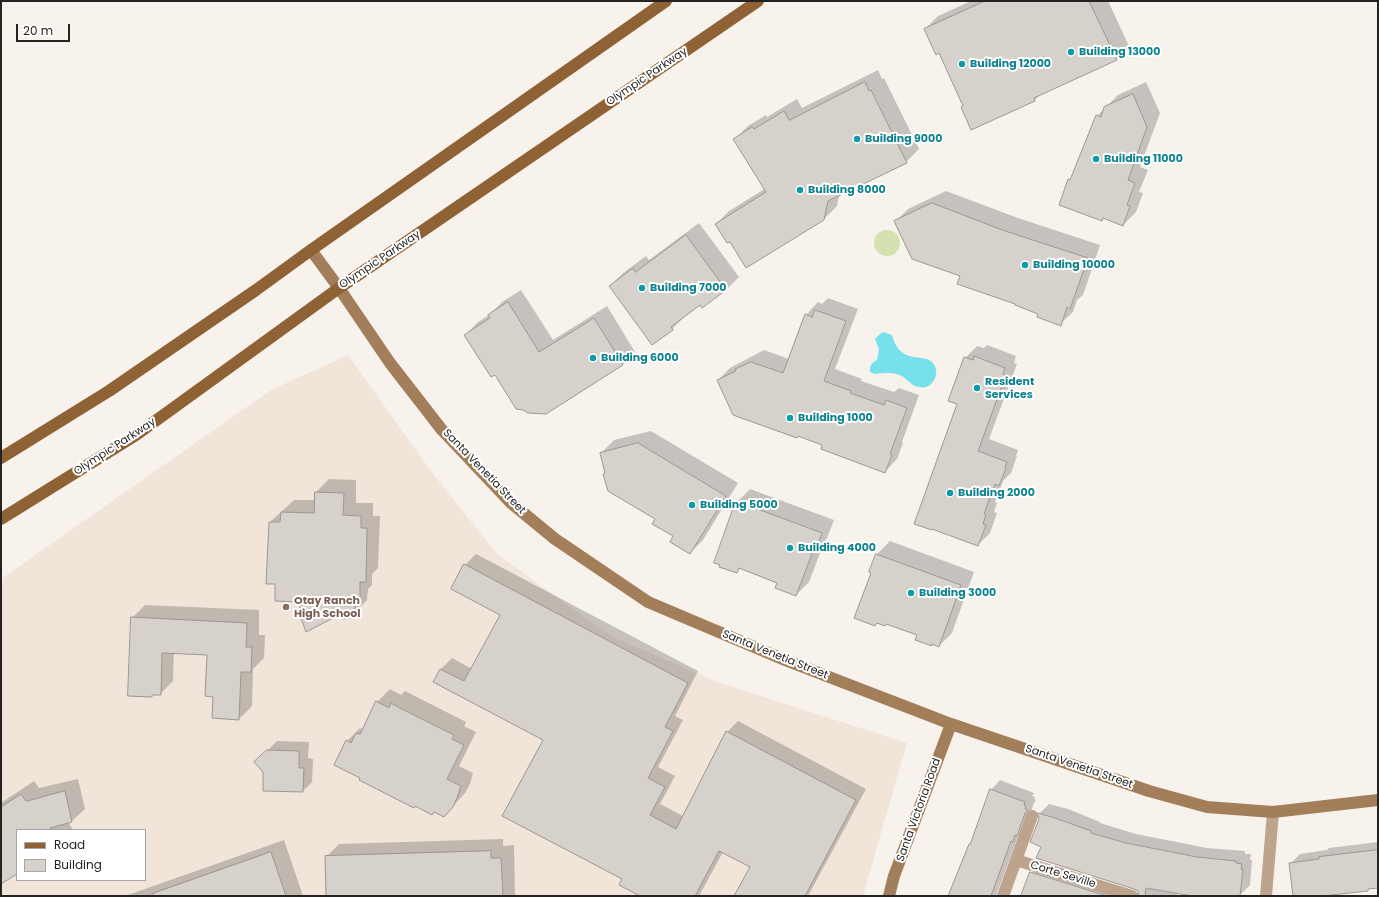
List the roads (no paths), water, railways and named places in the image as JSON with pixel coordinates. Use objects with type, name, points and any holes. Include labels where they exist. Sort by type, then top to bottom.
[{"type":"main road","points":[[1,458],[116,386],[256,290],[666,1]]},
{"type":"main road","name":"Olympic Parkway","points":[[1,519],[136,435],[339,288],[758,1]]},
{"type":"street","name":"Santa Venetia Street","points":[[311,250],[390,363],[442,430],[510,502],[555,539],[648,602],[784,660],[951,724],[1142,789],[1207,807],[1273,812],[1378,800]]},
{"type":"street","name":"Santa Victoria Road","points":[[889,896],[894,876],[951,724]]},
{"type":"street","points":[[1266,896],[1273,812]]},
{"type":"street","points":[[1003,896],[1032,816]]},
{"type":"street","name":"Corte Seville","points":[[1016,860],[1132,896]]},
{"type":"water","points":[[883,332],[892,335],[896,345],[903,353],[912,357],[931,361],[936,372],[934,381],[929,386],[918,387],[896,374],[875,374],[870,372],[871,364],[877,360],[879,349],[875,339]]},
{"type":"place","name":"Building 13000","points":[[1071,52]]},
{"type":"place","name":"Building 12000","points":[[962,64]]},
{"type":"place","name":"Building 9000","points":[[857,139]]},
{"type":"place","name":"Building 11000","points":[[1096,159]]},
{"type":"place","name":"Building 8000","points":[[800,190]]},
{"type":"place","name":"Building 10000","points":[[1025,265]]},
{"type":"place","name":"Building 7000","points":[[642,288]]},
{"type":"place","name":"Building 6000","points":[[593,358]]},
{"type":"place","name":"Resident Services","points":[[977,388]]},
{"type":"place","name":"Building 1000","points":[[790,418]]},
{"type":"place","name":"Building 2000","points":[[950,493]]},
{"type":"place","name":"Building 5000","points":[[692,505]]},
{"type":"place","name":"Building 4000","points":[[790,548]]},
{"type":"place","name":"Building 3000","points":[[911,593]]},
{"type":"place","name":"Otay Ranch High School","points":[[286,607]]}]
